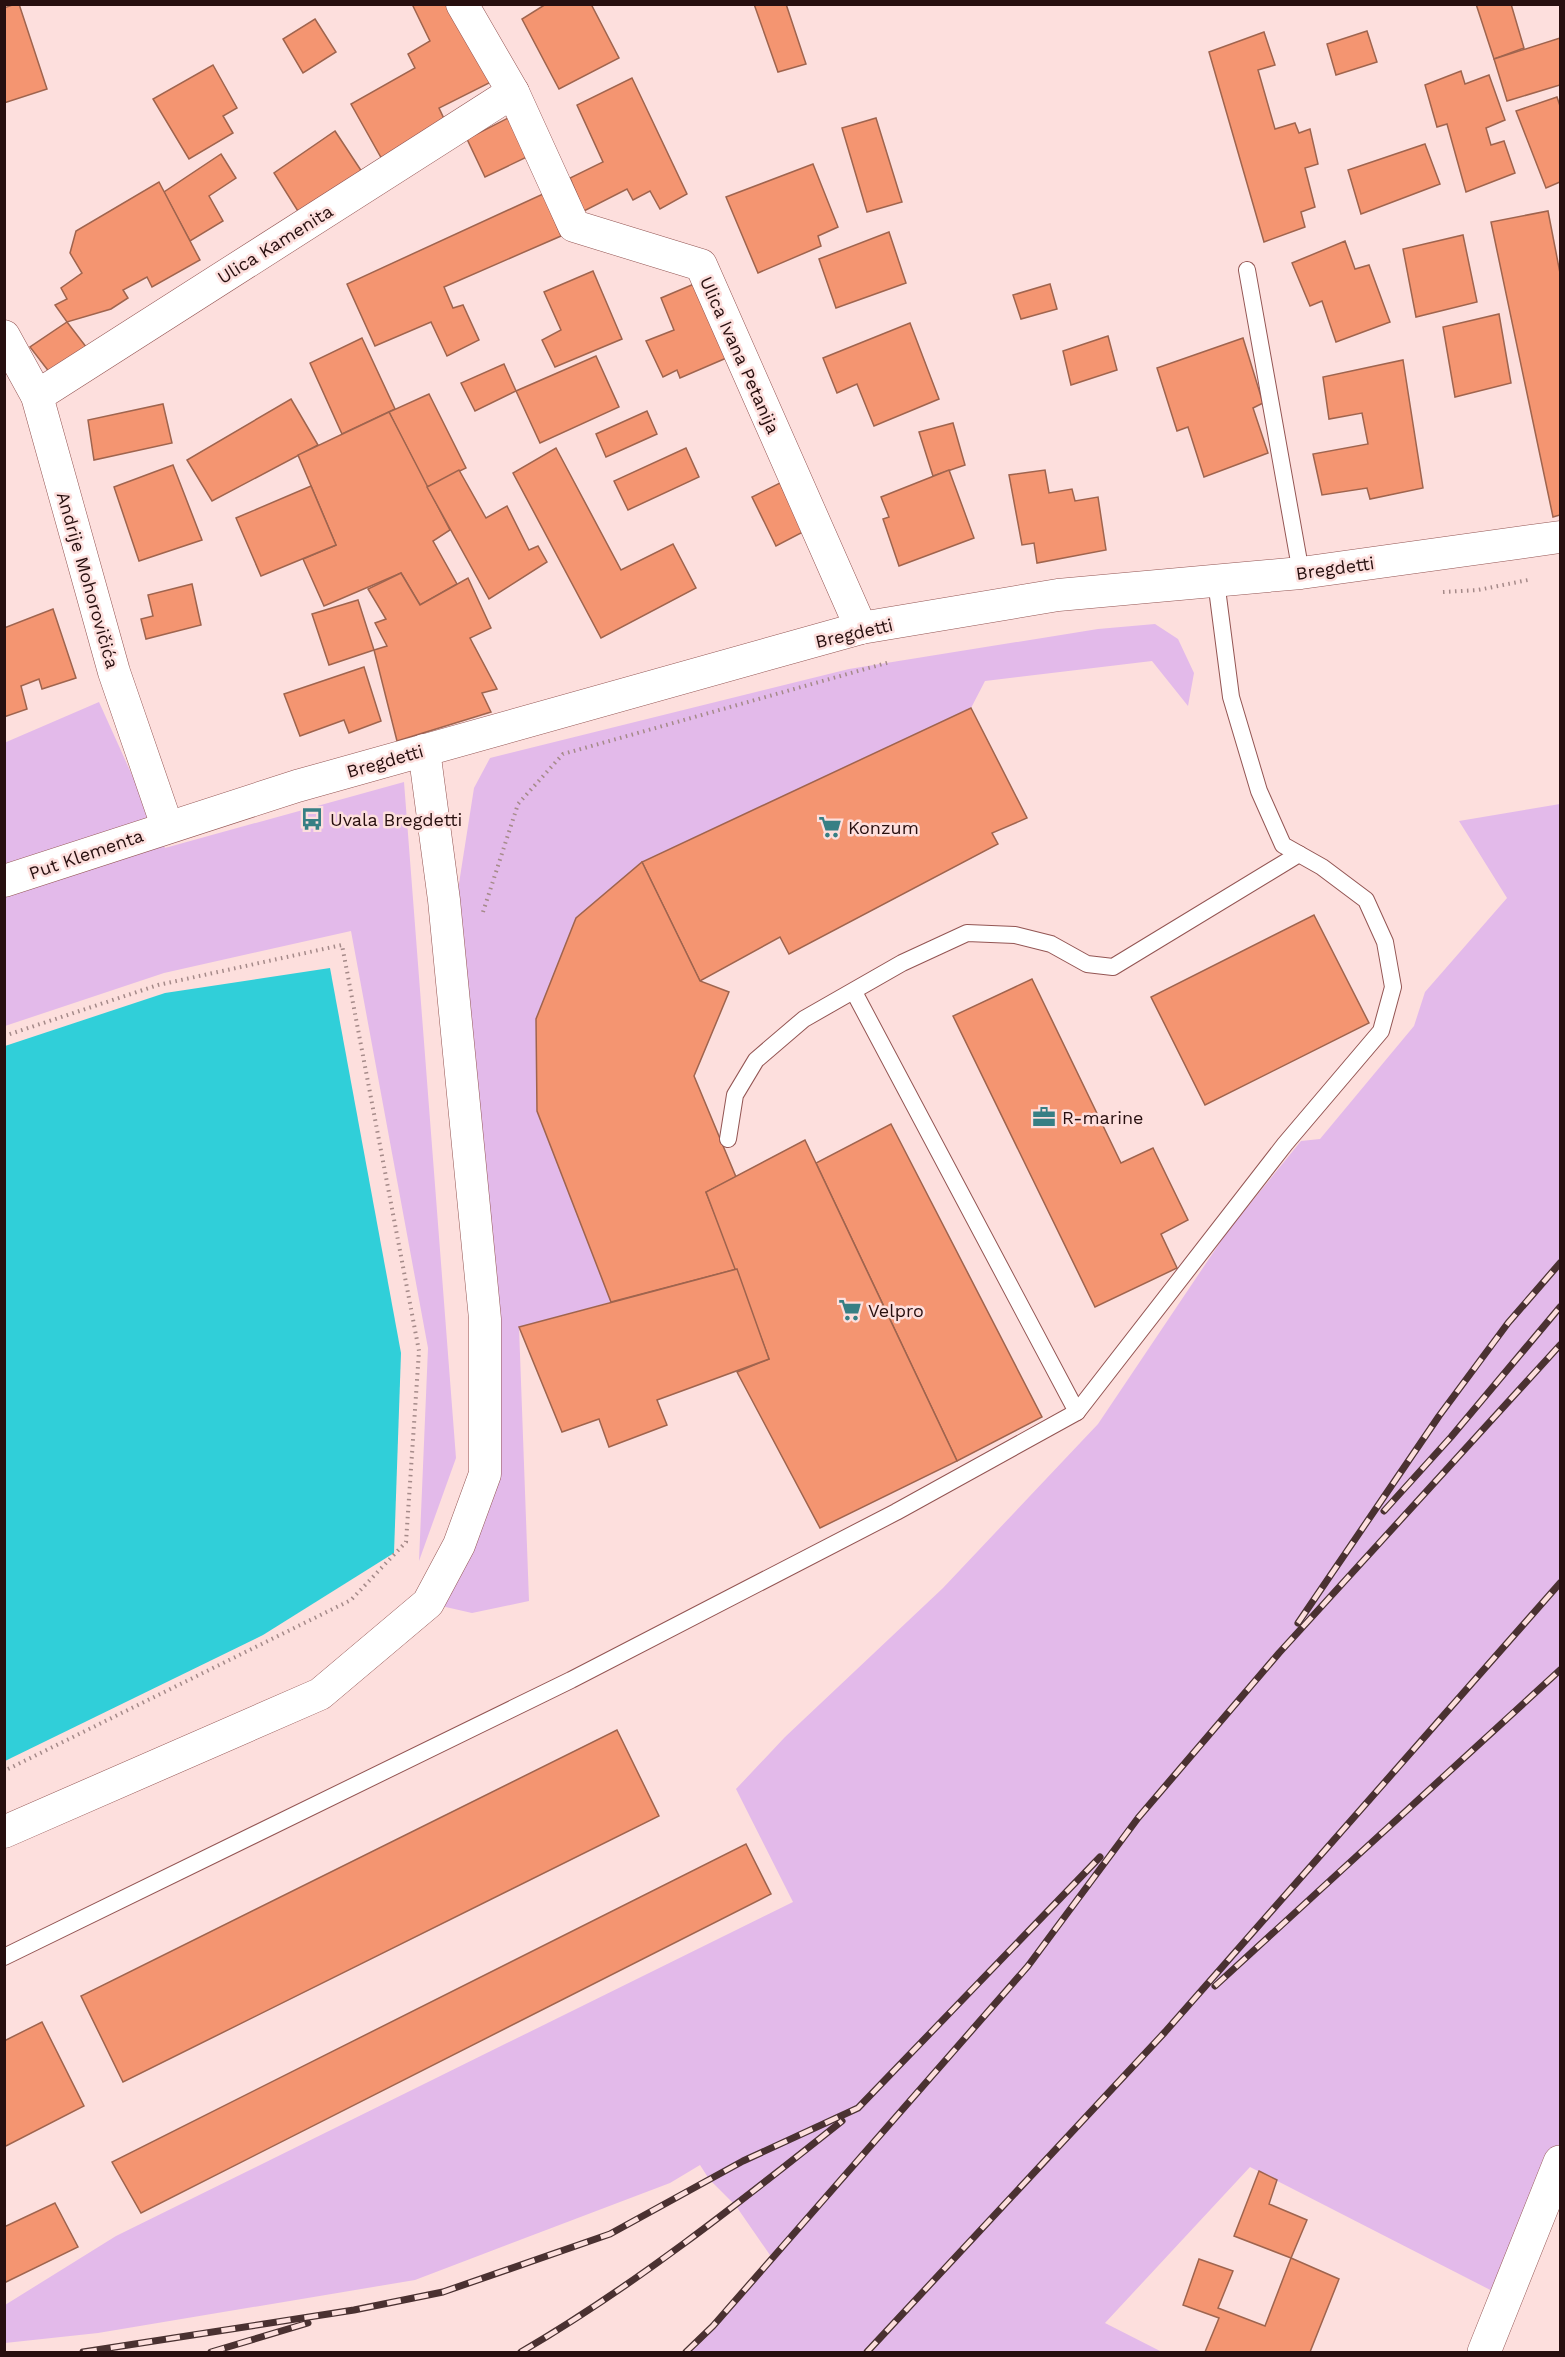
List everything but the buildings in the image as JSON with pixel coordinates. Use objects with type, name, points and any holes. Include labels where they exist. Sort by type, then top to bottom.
[{"type":"main road","points":[[1484,2352],[1560,2162]]},
{"type":"street","name":"Ulica Ivana Petanija","points":[[462,4],[513,92],[574,226],[701,266],[861,628]]},
{"type":"street","name":"Ulica Kamenita","points":[[37,396],[513,92]]},
{"type":"street","name":"Andrije Mohorovičića","points":[[4,336],[37,396],[114,672],[167,826]]},
{"type":"street","name":"Bregdetti","points":[[167,826],[424,750],[861,628],[1058,595],[1301,573],[1560,537]]},
{"type":"street","points":[[4,1832],[320,1694],[428,1603],[459,1545],[485,1474],[485,1319],[444,900],[424,750]]},
{"type":"street","name":"Put Klementa","points":[[4,881],[167,826]]},
{"type":"lane","points":[[1247,270],[1301,573]]},
{"type":"lane","points":[[4,1957],[571,1680],[896,1512],[1077,1412],[1285,1144],[1381,1031],[1393,987],[1385,942],[1366,900],[1322,867],[1283,845],[1256,781],[1231,697],[1216,581]]},
{"type":"lane","points":[[728,1139],[735,1095],[756,1060],[804,1018],[902,963],[966,933],[1015,935],[1051,944],[1087,964],[1113,967],[1299,854]]},
{"type":"lane","points":[[854,992],[1077,1412]]},
{"type":"path","points":[[1431,593],[1478,590],[1537,579]]},
{"type":"path","points":[[482,914],[518,804],[563,754],[893,661]]},
{"type":"path","points":[[4,1036],[158,986],[342,945],[419,1351],[406,1542],[351,1600],[4,1771]]},
{"type":"shaded area","points":[[1155,624],[1178,639],[1194,673],[1188,706],[1152,661],[985,681],[971,708],[642,862],[576,918],[536,1019],[537,1110],[611,1302],[519,1327],[529,1601],[472,1613],[428,1603],[485,1474],[449,947],[474,788],[490,758],[849,669],[1098,629]]},
{"type":"shaded area","points":[[99,702],[165,848],[404,782],[456,1458],[419,1561],[428,1348],[351,931],[164,973],[5,1026],[4,743]]},
{"type":"shaded area","points":[[1560,804],[1560,2162],[1506,2298],[1250,2167],[1105,2323],[1162,2352],[686,2352],[772,2258],[736,2206],[709,2179],[700,2165],[670,2183],[415,2280],[98,2333],[5,2343],[5,2305],[116,2236],[793,1902],[736,1789],[785,1737],[943,1588],[1098,1424],[1227,1232],[1301,1141],[1320,1139],[1414,1026],[1425,992],[1507,898],[1459,821]]},
{"type":"water","points":[[330,968],[401,1353],[394,1553],[263,1635],[5,1761],[5,1046],[165,993]]},
{"type":"railway","points":[[1298,1623],[1439,1416],[1508,1323],[1560,1263]]},
{"type":"railway","points":[[1384,1511],[1451,1437],[1560,1307]]},
{"type":"railway","points":[[686,2352],[713,2326],[1028,1966],[1138,1818],[1279,1653],[1560,1345]]},
{"type":"railway","points":[[867,2352],[1165,2032],[1560,1583]]},
{"type":"railway","points":[[1215,1986],[1560,1670]]},
{"type":"railway","points":[[83,2352],[354,2310],[443,2292],[610,2234],[743,2161],[858,2108],[1100,1857]]},
{"type":"railway","points":[[521,2352],[645,2272],[725,2213],[842,2121]]},
{"type":"railway","points":[[211,2352],[308,2323]]},
{"type":"place","name":"Uvala Bregdetti","points":[[312,819]]},
{"type":"place","name":"Konzum","points":[[830,827]]},
{"type":"place","name":"R-marine","points":[[1044,1117]]},
{"type":"place","name":"Velpro","points":[[850,1310]]}]
